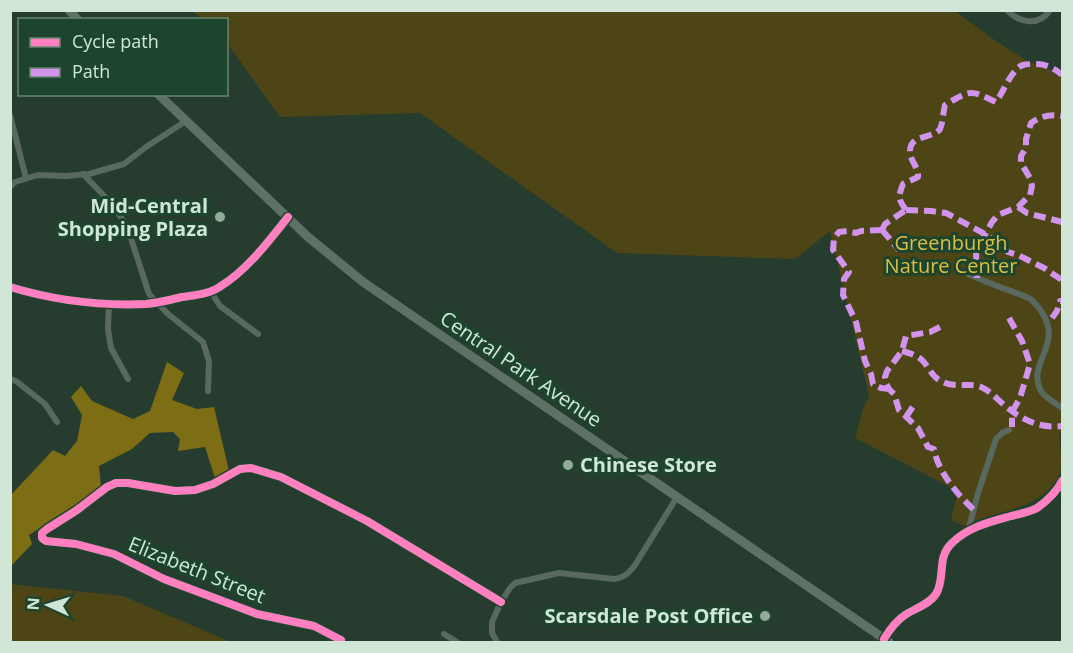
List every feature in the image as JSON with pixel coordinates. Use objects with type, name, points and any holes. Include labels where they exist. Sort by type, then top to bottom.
[{"type":"main road","name":"Central Park Avenue","points":[[160,96],[288,217],[363,282],[886,640]]},
{"type":"street","points":[[1006,10],[1019,18],[1036,22],[1043,19],[1050,10]]},
{"type":"street","points":[[10,115],[27,178]]},
{"type":"street","points":[[10,187],[15,182],[38,175],[89,174],[124,164],[186,121]]},
{"type":"street","points":[[83,174],[111,202],[127,226],[147,290],[168,314],[203,342],[209,361],[208,391]]},
{"type":"street","points":[[10,287],[39,295],[110,303],[157,303],[211,292],[223,286],[248,264],[288,217]]},
{"type":"street","points":[[968,274],[1030,298],[1050,315],[1056,324]]},
{"type":"street","points":[[211,292],[220,306],[258,334]]},
{"type":"street","points":[[110,303],[108,329],[111,348],[128,379]]},
{"type":"street","points":[[1053,347],[1040,373],[1038,384],[1043,394],[1062,408]]},
{"type":"street","points":[[10,379],[16,381],[45,404],[57,422]]},
{"type":"street","points":[[968,531],[996,439],[1009,430]]},
{"type":"street","name":"Elizabeth Street","points":[[341,640],[314,626],[257,614],[164,579],[114,554],[76,544],[46,541],[41,536],[42,533],[111,485],[124,483],[175,491],[195,490],[213,484],[240,469],[250,468],[282,477],[367,521],[501,602]]},
{"type":"street","points":[[886,640],[892,625],[930,601],[937,593],[942,558],[951,543],[968,531],[988,522],[1036,508],[1050,497],[1062,481]]},
{"type":"street","points":[[497,642],[491,625],[501,602],[515,583],[568,573],[622,578],[635,565],[677,497]]},
{"type":"street","points":[[444,634],[457,642]]},
{"type":"green space","name":"Greenburgh Nature Center","points":[[192,11],[955,11],[1027,61],[1062,74],[1061,470],[1045,494],[1033,501],[964,526],[951,520],[958,491],[855,438],[869,396],[830,231],[795,259],[617,253],[420,113],[280,117],[228,44],[228,18],[202,18]]},
{"type":"green space","points":[[10,584],[123,596],[231,642],[11,642]]},
{"type":"shaded area","points":[[167,362],[184,373],[172,400],[197,409],[214,407],[229,471],[215,478],[205,447],[178,451],[180,439],[173,432],[150,433],[132,449],[99,466],[101,487],[88,498],[29,535],[32,544],[11,566],[10,496],[53,450],[65,456],[77,441],[82,415],[71,397],[81,386],[92,401],[133,419],[150,411]]},
{"type":"marked path","points":[[906,210],[901,203],[901,188],[903,184],[918,177],[910,154],[911,145],[914,141],[940,129],[945,105],[970,93],[996,102],[1011,76],[1023,65],[1044,65],[1062,75]]},
{"type":"marked path","points":[[977,278],[976,251],[992,222],[998,215],[1018,207],[1030,195],[1032,186],[1021,163],[1021,156],[1026,148],[1031,123],[1046,116],[1062,116]]},
{"type":"marked path","points":[[1018,207],[1027,213],[1062,222]]},
{"type":"marked path","points":[[906,210],[946,213],[985,234],[1008,252],[1044,268],[1062,280]]},
{"type":"marked path","points":[[882,230],[885,224],[906,210]]},
{"type":"marked path","points":[[882,230],[839,232],[834,238],[833,250],[849,272],[844,279],[843,295],[856,322],[873,384],[889,389]]},
{"type":"marked path","points":[[882,230],[899,250]]},
{"type":"marked path","points":[[1052,318],[1062,301]]},
{"type":"marked path","points":[[1009,318],[1022,341],[1030,364],[1020,398],[1012,412],[1012,427]]},
{"type":"marked path","points":[[940,327],[930,332],[906,336],[902,351],[887,371],[886,383],[894,394],[899,410],[918,428],[928,447],[934,449],[936,458],[949,482],[974,510]]},
{"type":"marked path","points":[[902,351],[922,360],[941,381],[951,385],[981,387],[1023,418],[1046,426],[1062,426]]},
{"type":"marked path","points":[[906,417],[914,405]]},
{"type":"cycle path","points":[[10,287],[60,299],[112,304],[150,304],[202,294],[217,289],[239,272],[288,217]]},
{"type":"cycle path","points":[[341,640],[314,626],[257,614],[164,579],[114,554],[76,544],[46,541],[42,538],[42,533],[116,483],[175,491],[195,490],[213,484],[240,469],[251,468],[281,477],[367,521],[501,602]]},
{"type":"cycle path","points":[[884,639],[899,620],[926,604],[936,594],[944,555],[958,537],[995,520],[1037,508],[1051,496],[1062,481]]},
{"type":"place","name":"Mid-Central Shopping Plaza","points":[[220,217]]},
{"type":"place","name":"Chinese Store","points":[[568,465]]},
{"type":"place","name":"Scarsdale Post Office","points":[[765,616]]}]
